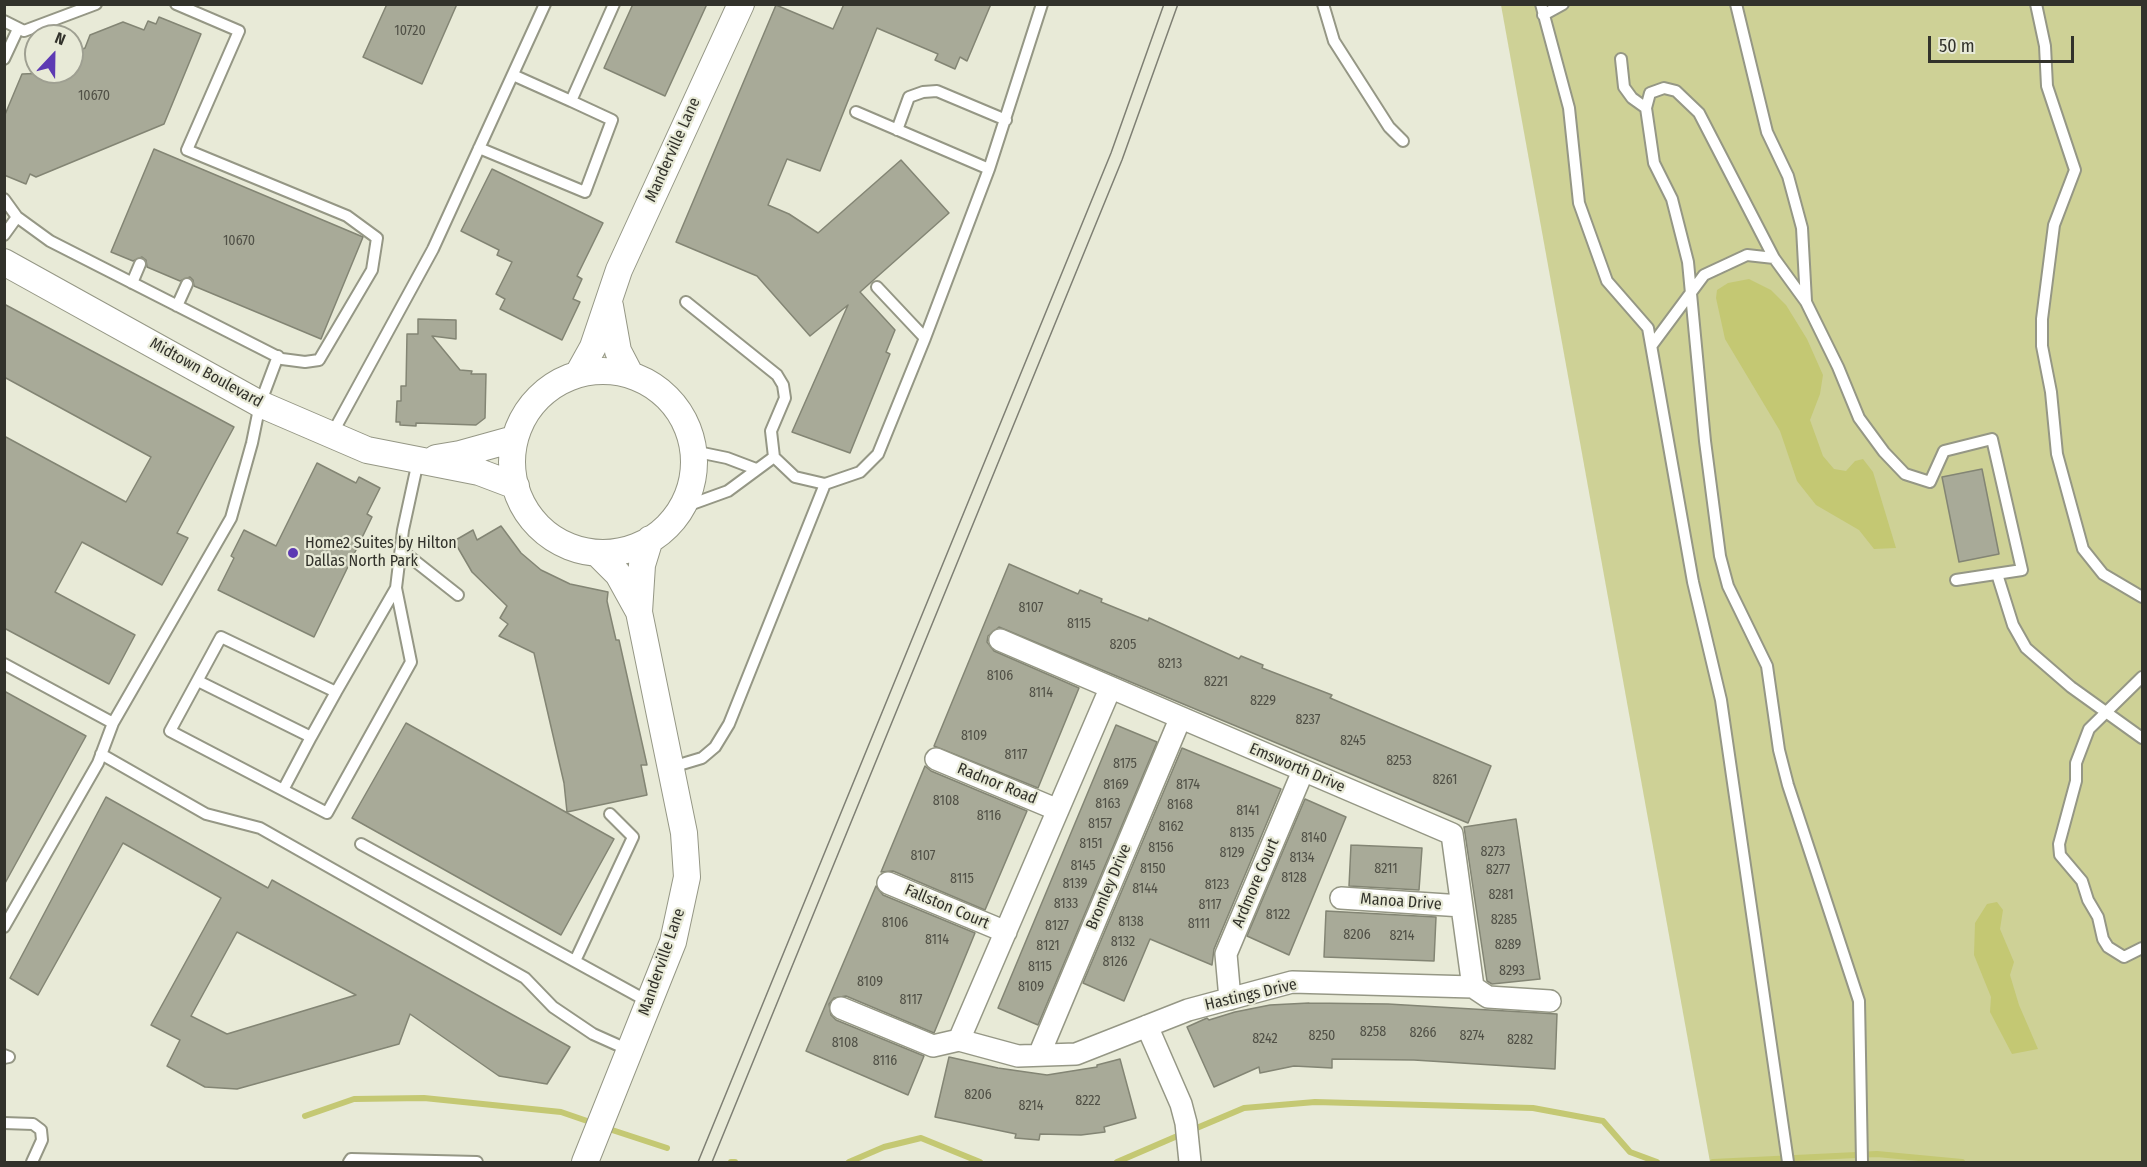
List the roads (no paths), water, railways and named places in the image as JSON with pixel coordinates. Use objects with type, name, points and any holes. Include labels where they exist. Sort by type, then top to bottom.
[{"type":"street","name":"Manderville Lane","points":[[578,374],[593,347],[609,296],[628,249],[741,4]]},
{"type":"street","name":"Midtown Boulevard","points":[[4,262],[260,404],[367,450],[479,472],[516,486]]},
{"type":"street","name":"Manderville Lane","points":[[609,296],[612,328],[618,351],[630,374]]},
{"type":"street","points":[[606,371],[630,374],[660,390],[679,411],[691,437],[694,465],[689,493],[675,517],[650,539],[617,554],[598,554],[575,548],[550,535],[530,516],[516,486],[514,439],[523,416],[539,396],[559,381],[578,374],[606,371]]},
{"type":"street","name":"Midtown Boulevard","points":[[418,460],[460,454],[514,439]]},
{"type":"street","name":"Manderville Lane","points":[[585,1162],[631,1052],[679,922],[687,877],[687,852],[672,766],[639,612],[642,566],[650,539]]},
{"type":"street","name":"Manderville Lane","points":[[598,554],[618,574],[639,612]]},
{"type":"street","name":"Emsworth Drive","points":[[1000,640],[1452,834],[1473,987]]},
{"type":"street","points":[[959,1040],[1110,689]]},
{"type":"street","name":"Bromley Drive","points":[[1039,1055],[1180,719]]},
{"type":"street","name":"Radnor Road","points":[[936,759],[1058,810]]},
{"type":"street","name":"Ardmore Court","points":[[1230,999],[1226,954],[1303,771]]},
{"type":"street","name":"Fallston Court","points":[[888,883],[1006,932]]},
{"type":"street","name":"Manoa Drive","points":[[1341,898],[1462,906]]},
{"type":"street","name":"Hastings Drive","points":[[841,1008],[933,1046],[959,1040],[1018,1056],[1076,1054],[1188,1010],[1292,982],[1473,987],[1488,996],[1550,1001]]},
{"type":"street","points":[[1147,1026],[1181,1104],[1186,1123],[1190,1162]]},
{"type":"lane","points":[[4,21],[24,31],[96,4]]},
{"type":"lane","points":[[4,199],[17,217],[50,242],[278,356],[305,362],[319,360],[372,270],[377,238],[347,216],[187,150],[239,31],[176,4]]},
{"type":"lane","points":[[332,434],[433,249],[545,4]]},
{"type":"lane","points":[[571,101],[614,4]]},
{"type":"lane","points":[[686,302],[777,375],[783,385],[785,398],[771,431],[774,457],[795,477],[825,484],[860,472],[878,454],[925,338],[989,169],[1042,4]]},
{"type":"lane","points":[[1323,4],[1334,41],[1389,127],[1403,141]]},
{"type":"lane","points":[[1563,4],[1542,10],[1569,108],[1579,203],[1607,281],[1648,328],[1693,582],[1721,700],[1788,1162]]},
{"type":"lane","points":[[1736,4],[1767,132],[1788,176],[1802,228],[1806,302]]},
{"type":"lane","points":[[2036,4],[2046,46],[2047,87],[2075,170],[2054,225],[2042,319],[2042,346],[2051,392],[2057,454],[2083,549],[2103,574],[2142,597]]},
{"type":"lane","points":[[4,59],[18,29]]},
{"type":"lane","points":[[1621,58],[1624,87],[1632,98],[1646,108]]},
{"type":"lane","points":[[479,148],[585,192],[612,120],[513,75]]},
{"type":"lane","points":[[1862,1162],[1859,1001],[1788,785],[1779,750],[1767,666],[1728,586],[1720,556],[1704,441],[1688,262],[1672,199],[1654,163],[1646,108],[1650,93],[1664,88],[1676,92],[1699,113],[1774,258],[1806,302],[1838,367],[1859,418],[1884,452],[1905,474],[1930,482],[1944,451],[1992,439],[2022,570],[1956,580]]},
{"type":"lane","points":[[897,130],[909,97],[923,92],[937,91],[1006,120]]},
{"type":"lane","points":[[856,112],[989,169]]},
{"type":"lane","points":[[4,235],[17,217]]},
{"type":"lane","points":[[1652,345],[1704,275],[1747,255],[1774,258]]},
{"type":"lane","points":[[132,283],[140,264]]},
{"type":"lane","points":[[177,306],[187,284]]},
{"type":"lane","points":[[877,287],[925,338]]},
{"type":"lane","points":[[4,927],[101,754],[113,723],[231,518],[252,443],[260,404],[278,356]]},
{"type":"lane","points":[[693,451],[727,458],[756,469]]},
{"type":"lane","points":[[681,508],[728,491],[774,457]]},
{"type":"lane","points":[[336,692],[221,637],[170,732],[327,813],[411,662],[396,588],[418,460]]},
{"type":"lane","points":[[672,766],[702,758],[715,747],[729,724],[825,484]]},
{"type":"lane","points":[[401,550],[458,595]]},
{"type":"lane","points":[[1997,574],[2013,625],[2026,648],[2071,687],[2142,738]]},
{"type":"lane","points":[[283,790],[396,588]]},
{"type":"lane","points":[[4,664],[113,723]]},
{"type":"lane","points":[[2142,677],[2089,729],[2076,763],[2076,781],[2059,844],[2060,855],[2082,881],[2108,947],[2124,957],[2142,948]]},
{"type":"lane","points":[[198,681],[311,738]]},
{"type":"lane","points":[[101,754],[206,814],[260,828],[525,978],[553,1007],[593,1034],[631,1052]]},
{"type":"lane","points":[[575,961],[633,837],[610,814]]},
{"type":"lane","points":[[361,844],[649,1002]]},
{"type":"lane","points":[[4,1123],[33,1124],[41,1130],[42,1140],[32,1162]]},
{"type":"lane","points":[[349,1162],[351,1159],[477,1162]]},
{"type":"waterway","points":[[305,1116],[354,1099],[424,1098],[561,1112],[593,1123]]},
{"type":"waterway","points":[[1192,1130],[1244,1108],[1315,1102],[1533,1108],[1603,1121],[1630,1152],[1657,1162]]},
{"type":"waterway","points":[[606,1128],[667,1148]]},
{"type":"waterway","points":[[1117,1162],[1182,1134]]},
{"type":"waterway","points":[[849,1162],[884,1147],[921,1138],[980,1162]]},
{"type":"waterway","points":[[1713,1162],[1877,1154],[1962,1162]]},
{"type":"tram line","points":[[698,1162],[1111,153],[1164,4]]},
{"type":"tram line","points":[[712,1162],[1122,160],[1178,4]]},
{"type":"place","name":"Home2 Suites by Hilton Dallas North Park","points":[[293,553]]}]
